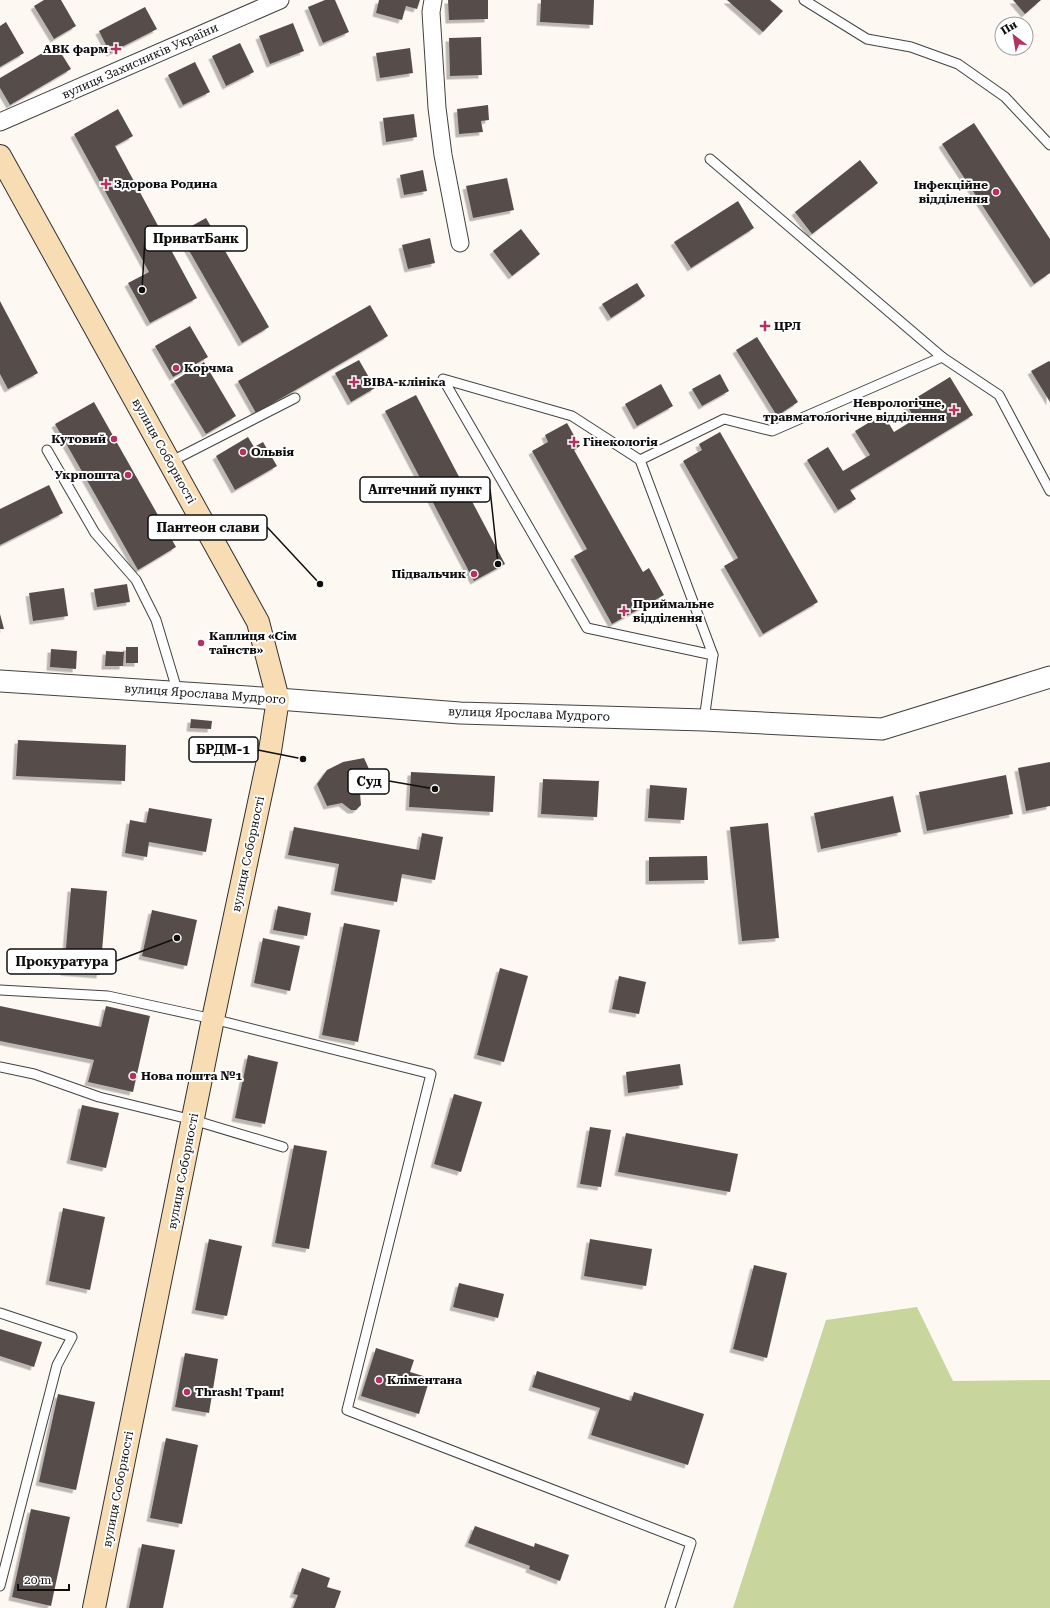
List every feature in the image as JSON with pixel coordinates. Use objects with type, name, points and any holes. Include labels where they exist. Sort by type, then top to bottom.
[{"type":"main road","name":"вулиця Соборності","points":[[0,156],[258,622],[278,699],[270,751],[213,1019],[94,1608]]},
{"type":"street","name":"вулиця Захисників України","points":[[0,122],[280,0]]},
{"type":"street","points":[[433,0],[431,12],[437,108],[443,155],[460,243]]},
{"type":"street","name":"вулиця Ярослава Мудрого","points":[[0,681],[278,699],[460,713],[704,720],[882,729],[1050,677]]},
{"type":"lane","points":[[804,0],[867,39],[911,47],[958,64],[1005,97],[1050,145]]},
{"type":"lane","points":[[710,159],[942,357],[999,395],[1050,490]]},
{"type":"lane","points":[[640,460],[724,419],[772,431],[942,357]]},
{"type":"lane","points":[[704,720],[713,655],[640,460],[572,416],[443,379],[587,628],[713,655]]},
{"type":"lane","points":[[170,462],[296,398]]},
{"type":"lane","points":[[47,450],[95,533],[136,580],[156,620],[178,693]]},
{"type":"lane","points":[[0,990],[108,996],[213,1019],[431,1074],[347,1410],[691,1543],[670,1608]]},
{"type":"lane","points":[[0,1067],[34,1074],[99,1097],[193,1120],[283,1147]]},
{"type":"lane","points":[[0,1313],[72,1337],[57,1365],[0,1586]]},
{"type":"green space","points":[[917,1307],[953,1381],[1050,1380],[1050,1608],[733,1608],[826,1320]]},
{"type":"building","points":[[44,0],[61,0],[76,26],[54,39],[34,6]]},
{"type":"building","points":[[325,0],[335,0],[349,32],[323,43],[308,7]]},
{"type":"building","points":[[379,0],[420,0],[417,9],[406,6],[402,20],[376,13]]},
{"type":"building","points":[[448,0],[488,0],[488,19],[449,20]]},
{"type":"building","points":[[541,0],[594,0],[593,25],[540,22]]},
{"type":"building","points":[[727,0],[770,0],[783,11],[763,32]]},
{"type":"building","points":[[1013,0],[1041,0],[1025,14]]},
{"type":"building","points":[[145,7],[157,29],[110,53],[99,31]]},
{"type":"building","points":[[6,22],[24,53],[0,67],[0,26]]},
{"type":"building","points":[[293,23],[304,51],[270,64],[259,36]]},
{"type":"building","points":[[481,37],[482,75],[450,76],[449,38]]},
{"type":"building","points":[[240,43],[254,72],[226,86],[212,56]]},
{"type":"building","points":[[56,45],[71,69],[10,105],[0,88],[0,78]]},
{"type":"building","points":[[410,48],[413,73],[380,78],[376,53]]},
{"type":"building","points":[[195,62],[210,92],[183,105],[168,75]]},
{"type":"building","points":[[488,105],[489,120],[481,121],[483,132],[459,134],[457,109]]},
{"type":"building","points":[[118,109],[133,136],[115,146],[197,298],[150,323],[128,283],[149,272],[74,134]]},
{"type":"building","points":[[414,114],[417,137],[386,142],[383,118]]},
{"type":"building","name":"Інфекційне відділення","points":[[974,123],[1050,239],[1050,273],[1034,284],[942,144]]},
{"type":"building","points":[[860,160],[878,183],[812,234],[795,212]]},
{"type":"building","points":[[423,170],[427,191],[404,195],[400,175]]},
{"type":"building","points":[[507,178],[514,210],[473,218],[466,186]]},
{"type":"building","points":[[738,201],[754,228],[691,268],[674,242]]},
{"type":"building","points":[[206,218],[269,327],[242,343],[179,233]]},
{"type":"building","points":[[521,229],[540,254],[512,276],[493,251]]},
{"type":"building","points":[[430,238],[435,263],[408,269],[402,245]]},
{"type":"building","points":[[637,283],[645,296],[611,318],[602,304]]},
{"type":"building","points":[[0,301],[38,373],[8,389],[0,374]]},
{"type":"building","points":[[370,305],[388,336],[256,413],[238,381]]},
{"type":"building","points":[[190,326],[208,357],[173,377],[155,346]]},
{"type":"building","points":[[757,337],[798,402],[777,416],[736,350]]},
{"type":"building","points":[[359,360],[375,388],[351,402],[335,373]]},
{"type":"building","points":[[1049,361],[1050,362],[1050,402],[1031,371]]},
{"type":"building","points":[[204,362],[236,416],[206,434],[174,381]]},
{"type":"building","points":[[720,374],[729,391],[702,406],[692,389]]},
{"type":"building","points":[[950,377],[973,415],[850,490],[856,499],[838,510],[807,460],[828,447],[843,471],[870,455],[855,431],[883,414],[894,432],[915,419],[906,404]]},
{"type":"building","points":[[661,384],[673,406],[637,426],[625,404]]},
{"type":"building","points":[[416,395],[505,564],[474,581],[385,411]]},
{"type":"building","points":[[94,402],[176,547],[138,570],[55,424]]},
{"type":"building","points":[[567,423],[580,446],[574,450],[643,572],[649,568],[664,595],[612,624],[574,556],[587,549],[532,451],[548,442],[545,435]]},
{"type":"building","points":[[720,432],[818,602],[763,634],[724,566],[738,558],[683,461],[702,450],[699,444]]},
{"type":"building","points":[[248,437],[254,447],[263,442],[277,466],[235,490],[216,456]]},
{"type":"building","points":[[49,485],[63,513],[0,545],[0,509]]},
{"type":"building","points":[[127,584],[130,602],[97,607],[94,589]]},
{"type":"building","points":[[64,588],[68,616],[33,621],[29,593]]},
{"type":"building","points":[[0,614],[4,629],[0,629]]},
{"type":"building","points":[[126,647],[138,647],[138,663],[126,663]]},
{"type":"building","points":[[51,649],[77,651],[76,669],[50,667]]},
{"type":"building","points":[[106,651],[124,652],[123,666],[105,666]]},
{"type":"building","points":[[191,719],[212,721],[211,729],[190,728]]},
{"type":"building","points":[[18,740],[126,745],[125,781],[16,776]]},
{"type":"building","points":[[364,758],[374,780],[360,793],[361,805],[356,810],[351,810],[342,803],[327,806],[317,784],[327,770],[343,762]]},
{"type":"building","points":[[1050,762],[1050,806],[1026,811],[1018,768]]},
{"type":"building","points":[[411,772],[495,776],[493,812],[409,807]]},
{"type":"building","points":[[1006,775],[1013,814],[927,831],[919,792]]},
{"type":"building","points":[[543,779],[599,781],[597,817],[541,814]]},
{"type":"building","points":[[650,785],[687,788],[684,820],[648,818]]},
{"type":"building","points":[[893,796],[901,832],[821,849],[814,813]]},
{"type":"building","points":[[149,808],[212,819],[206,852],[149,842],[147,857],[125,853],[130,820],[146,823]]},
{"type":"building","points":[[768,823],[779,938],[742,941],[730,827]]},
{"type":"building","points":[[294,827],[419,850],[422,833],[443,837],[435,880],[402,874],[397,902],[334,891],[339,864],[288,855]]},
{"type":"building","points":[[707,856],[708,880],[649,881],[649,857]]},
{"type":"building","points":[[71,888],[107,891],[100,975],[64,972]]},
{"type":"building","points":[[278,906],[311,913],[307,936],[273,930]]},
{"type":"building","points":[[152,910],[197,920],[187,966],[142,956]]},
{"type":"building","points":[[344,923],[380,930],[358,1042],[322,1035]]},
{"type":"building","points":[[263,938],[300,946],[290,991],[254,983]]},
{"type":"building","points":[[500,968],[528,976],[504,1062],[477,1055]]},
{"type":"building","points":[[619,976],[646,982],[639,1014],[612,1009]]},
{"type":"building","points":[[0,1006],[101,1027],[106,1006],[150,1016],[133,1092],[88,1082],[94,1060],[0,1041]]},
{"type":"building","points":[[248,1055],[278,1062],[265,1124],[235,1118]]},
{"type":"building","points":[[680,1064],[683,1085],[628,1093],[626,1072]]},
{"type":"building","points":[[454,1094],[482,1102],[461,1172],[434,1164]]},
{"type":"building","points":[[82,1105],[119,1113],[106,1168],[70,1160]]},
{"type":"building","points":[[590,1127],[611,1130],[601,1187],[580,1184]]},
{"type":"building","points":[[626,1133],[738,1154],[730,1192],[618,1172]]},
{"type":"building","points":[[294,1145],[327,1151],[309,1249],[275,1243]]},
{"type":"building","points":[[63,1208],[105,1217],[90,1290],[49,1281]]},
{"type":"building","points":[[209,1239],[242,1246],[227,1316],[195,1310]]},
{"type":"building","points":[[590,1239],[652,1249],[646,1286],[584,1276]]},
{"type":"building","points":[[754,1265],[787,1273],[767,1358],[733,1349]]},
{"type":"building","points":[[459,1283],[504,1294],[498,1318],[453,1307]]},
{"type":"building","points":[[0,1329],[42,1342],[34,1367],[0,1356]]},
{"type":"building","points":[[376,1348],[414,1360],[410,1372],[430,1378],[419,1414],[361,1396]]},
{"type":"building","points":[[185,1353],[218,1359],[209,1413],[175,1407]]},
{"type":"building","points":[[537,1371],[631,1401],[634,1392],[704,1414],[688,1465],[591,1435],[600,1408],[532,1387]]},
{"type":"building","points":[[58,1394],[95,1402],[76,1490],[39,1482]]},
{"type":"building","points":[[166,1438],[198,1445],[182,1524],[150,1518]]},
{"type":"building","points":[[31,1509],[70,1517],[51,1606],[12,1597]]},
{"type":"building","points":[[475,1526],[534,1547],[535,1543],[569,1555],[560,1581],[529,1569],[530,1566],[468,1543]]},
{"type":"building","points":[[142,1544],[175,1550],[163,1608],[129,1608]]},
{"type":"building","points":[[302,1568],[330,1578],[327,1587],[341,1591],[335,1608],[293,1608],[298,1595],[293,1594]]},
{"type":"place","name":"АВК фарм","points":[[116,49]]},
{"type":"place","name":"Здорова Родина","points":[[106,184]]},
{"type":"place","name":"Інфекційне відділення","points":[[996,192]]},
{"type":"place","name":"ПриватБанк","points":[[142,290]]},
{"type":"place","name":"ЦРЛ","points":[[765,326]]},
{"type":"place","name":"Корчма","points":[[176,368]]},
{"type":"place","name":"ВІВА-клініка","points":[[354,382]]},
{"type":"place","name":"Неврологічне, травматологічне відділення","points":[[954,410]]},
{"type":"place","name":"Кутовий","points":[[114,439]]},
{"type":"place","name":"Гінекологія","points":[[574,442]]},
{"type":"place","name":"Ольвія","points":[[243,452]]},
{"type":"place","name":"Укрпошта","points":[[128,475]]},
{"type":"place","name":"Аптечний пункт","points":[[498,564]]},
{"type":"place","name":"Підвальчик","points":[[474,574]]},
{"type":"place","name":"Пантеон слави","points":[[320,584]]},
{"type":"place","name":"Приймальне відділення","points":[[624,611]]},
{"type":"place","name":"Каплиця «Сім таїнств»","points":[[201,643]]},
{"type":"place","name":"БРДМ-1","points":[[303,759]]},
{"type":"place","name":"Суд","points":[[435,789]]},
{"type":"place","name":"Прокуратура","points":[[177,938]]},
{"type":"place","name":"Нова пошта №1","points":[[133,1076]]},
{"type":"place","name":"Кліментана","points":[[379,1380]]},
{"type":"place","name":"Thrash! Траш!","points":[[187,1392]]}]
